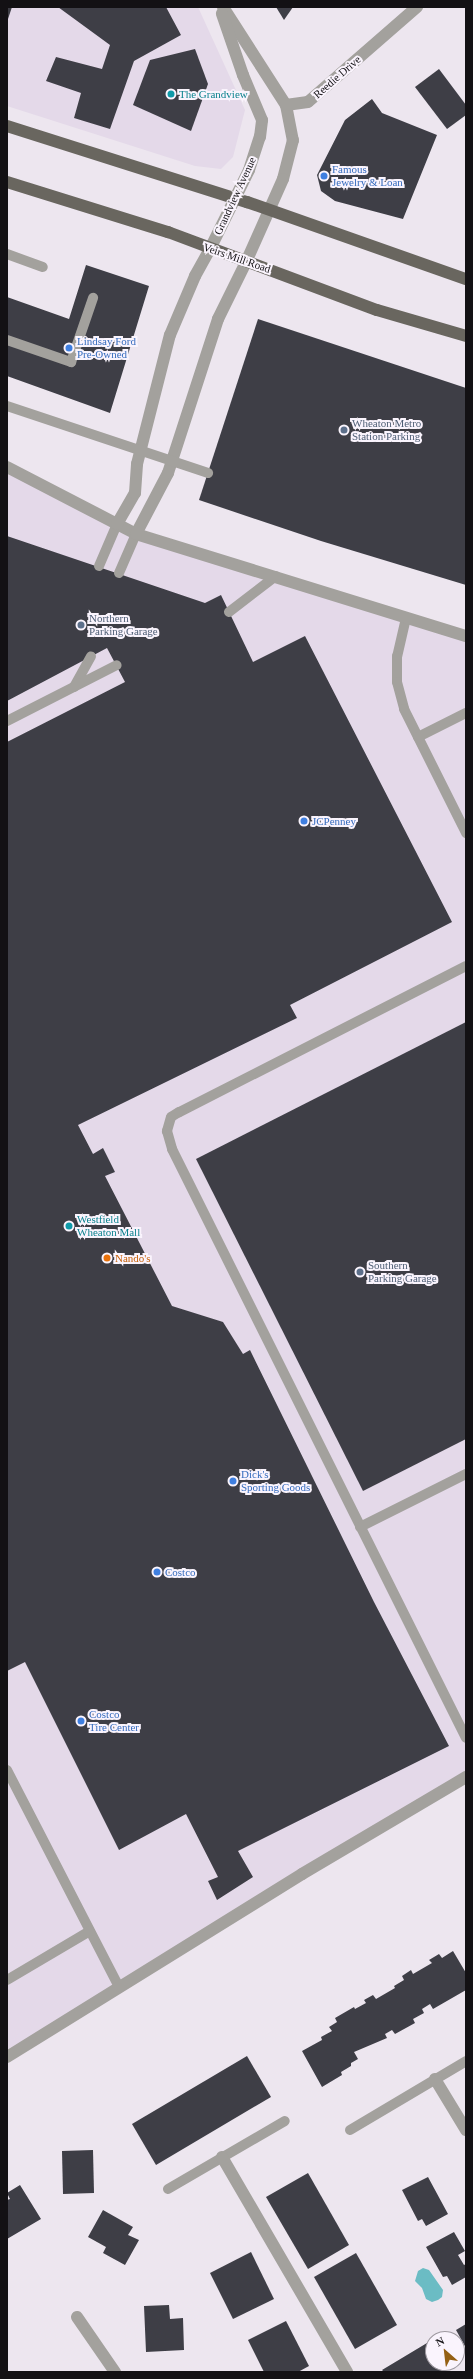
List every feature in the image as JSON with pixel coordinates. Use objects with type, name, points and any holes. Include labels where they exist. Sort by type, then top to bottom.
[{"type":"main road","points":[[7,126],[270,210],[466,279]]},
{"type":"main road","name":"Veirs Mill Road","points":[[7,182],[168,232],[210,249],[377,310],[466,336]]},
{"type":"street","name":"Grandview Avenue","points":[[221,7],[286,105]]},
{"type":"street","name":"Grandview Avenue","points":[[116,524],[135,493],[138,464],[170,334],[194,276],[210,249],[251,164],[260,137],[262,120],[243,74],[221,7]]},
{"type":"street","name":"Reedie Drive","points":[[286,105],[308,102],[417,7]]},
{"type":"street","points":[[136,534],[168,473],[218,320],[283,179],[293,140],[286,105]]},
{"type":"street","points":[[7,467],[136,534],[276,576],[466,636]]},
{"type":"street","points":[[7,2057],[302,1874],[466,1777]]},
{"type":"street","points":[[435,2079],[466,2128]]},
{"type":"street","points":[[222,2157],[347,2372]]},
{"type":"street","points":[[78,2317],[115,2372]]},
{"type":"lane","points":[[7,254],[43,267]]},
{"type":"lane","points":[[7,340],[71,362],[94,298]]},
{"type":"lane","points":[[7,406],[208,473]]},
{"type":"lane","points":[[99,566],[116,524]]},
{"type":"lane","points":[[119,573],[136,534]]},
{"type":"lane","points":[[229,612],[276,576]]},
{"type":"lane","points":[[406,618],[397,656],[397,682],[404,709],[466,833]]},
{"type":"lane","points":[[74,687],[91,656]]},
{"type":"lane","points":[[7,721],[117,665]]},
{"type":"lane","points":[[418,737],[466,713]]},
{"type":"lane","points":[[466,966],[179,1112],[171,1117],[167,1131],[172,1149],[466,1738]]},
{"type":"lane","points":[[360,1527],[466,1474]]},
{"type":"lane","points":[[7,1770],[120,1987]]},
{"type":"lane","points":[[7,1980],[90,1931]]},
{"type":"lane","points":[[350,2130],[466,2061]]},
{"type":"lane","points":[[168,2189],[285,2121]]},
{"type":"shaded area","points":[[7,7],[198,7],[245,110],[233,157],[221,169],[195,166],[7,106]]},
{"type":"shaded area","points":[[7,467],[136,534],[466,636],[466,1777],[7,2057]]},
{"type":"water","points":[[423,2268],[429,2270],[443,2290],[442,2297],[438,2300],[432,2302],[426,2299],[422,2288],[415,2281],[418,2271]]},
{"type":"building","points":[[7,7],[12,7],[7,22]]},
{"type":"building","points":[[58,7],[166,7],[181,35],[134,61],[110,129],[74,118],[81,93],[46,81],[56,57],[102,69],[110,45]]},
{"type":"building","points":[[276,7],[293,7],[284,20]]},
{"type":"building","name":"The Grandview","points":[[195,49],[208,84],[191,131],[133,105],[150,60]]},
{"type":"building","points":[[439,69],[466,105],[466,115],[447,129],[415,87]]},
{"type":"building","points":[[372,99],[382,113],[437,135],[403,219],[335,201],[321,191],[317,175],[345,120]]},
{"type":"building","name":"Lindsay Ford Pre-Owned","points":[[86,265],[149,286],[110,413],[7,376],[7,297],[69,319]]},
{"type":"building","name":"Wheaton Metro Station Parking","points":[[258,319],[466,388],[466,585],[321,541],[199,500]]},
{"type":"building","name":"Westfield Wheaton Mall","points":[[7,536],[205,603],[221,595],[253,662],[305,636],[452,922],[290,1005],[297,1018],[78,1125],[93,1154],[103,1148],[115,1172],[105,1176],[172,1306],[223,1322],[243,1354],[250,1350],[374,1602],[449,1746],[238,1851],[253,1877],[217,1900],[208,1881],[218,1877],[186,1814],[119,1850],[25,1662],[7,1671],[7,742],[125,682],[107,648],[7,701]]},
{"type":"building","name":"Southern Parking Garage","points":[[466,1022],[466,1439],[363,1491],[196,1159]]},
{"type":"building","points":[[453,1951],[466,1973],[466,1990],[433,2009],[430,2004],[422,2009],[424,2013],[413,2019],[415,2023],[395,2034],[392,2030],[385,2034],[387,2038],[354,2052],[358,2059],[351,2063],[351,2066],[341,2072],[342,2075],[322,2087],[302,2051],[322,2040],[321,2037],[332,2031],[329,2027],[337,2022],[335,2018],[354,2007],[355,2009],[366,2003],[364,2000],[373,1995],[376,1999],[395,1988],[394,1986],[404,1980],[402,1976],[411,1970],[413,1974],[432,1963],[429,1960],[439,1954],[442,1958]]},
{"type":"building","points":[[247,2056],[271,2097],[156,2165],[132,2124]]},
{"type":"building","points":[[93,2150],[94,2193],[63,2194],[62,2151]]},
{"type":"building","points":[[308,2173],[349,2245],[308,2269],[266,2197]]},
{"type":"building","points":[[428,2177],[448,2214],[426,2226],[422,2219],[418,2221],[402,2190]]},
{"type":"building","points":[[20,2185],[41,2219],[7,2239],[7,2200],[10,2199],[7,2193]]},
{"type":"building","points":[[103,2210],[133,2227],[128,2235],[139,2240],[125,2265],[103,2253],[106,2247],[88,2237]]},
{"type":"building","points":[[454,2232],[465,2251],[458,2255],[464,2265],[466,2264],[466,2277],[452,2285],[447,2276],[443,2277],[426,2247]]},
{"type":"building","points":[[251,2252],[274,2299],[233,2319],[210,2273]]},
{"type":"building","points":[[356,2253],[397,2325],[355,2349],[314,2277]]},
{"type":"building","points":[[169,2305],[170,2319],[183,2318],[184,2350],[146,2352],[144,2306]]},
{"type":"building","points":[[286,2321],[309,2366],[298,2372],[264,2372],[248,2340]]},
{"type":"building","points":[[466,2324],[466,2348],[465,2331],[456,2330]]},
{"type":"building","points":[[425,2344],[425,2371],[444,2372],[384,2372],[382,2370]]},
{"type":"place","name":"The Grandview","points":[[171,94]]},
{"type":"place","name":"Famous Jewelry & Loan","points":[[324,176]]},
{"type":"place","name":"Lindsay Ford Pre-Owned","points":[[69,348]]},
{"type":"place","name":"Wheaton Metro Station Parking","points":[[344,430]]},
{"type":"place","name":"Northern Parking Garage","points":[[81,625]]},
{"type":"place","name":"JCPenney","points":[[304,821]]},
{"type":"place","name":"Westfield Wheaton Mall","points":[[69,1226]]},
{"type":"place","name":"Nando's","points":[[107,1258]]},
{"type":"place","name":"Southern Parking Garage","points":[[360,1272]]},
{"type":"place","name":"Dick's Sporting Goods","points":[[233,1481]]},
{"type":"place","name":"Costco","points":[[157,1572]]},
{"type":"place","name":"Costco Tire Center","points":[[81,1721]]}]
